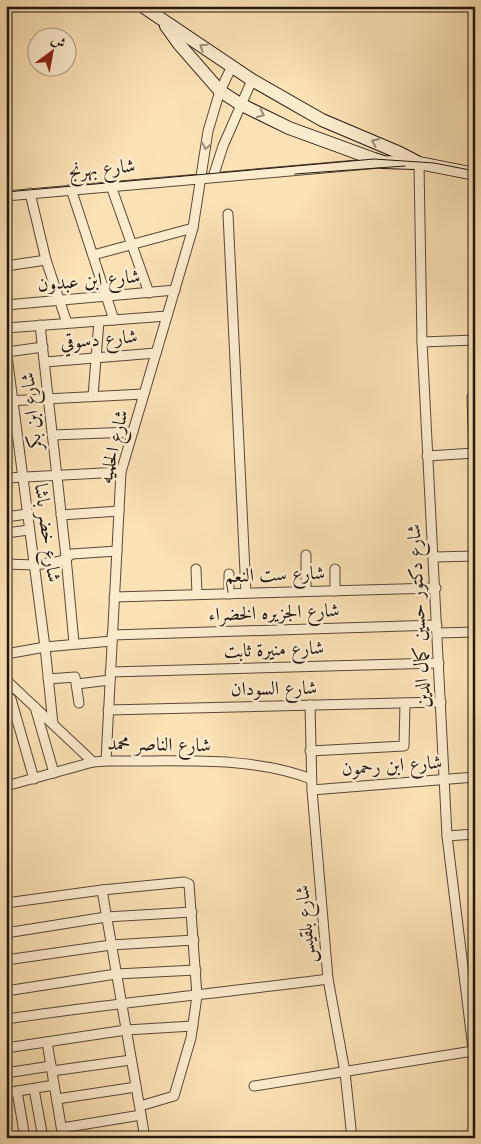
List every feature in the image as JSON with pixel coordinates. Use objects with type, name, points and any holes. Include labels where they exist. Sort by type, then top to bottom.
[{"type":"main road","points":[[142,7],[252,80],[322,120],[400,153],[418,163]]},
{"type":"main road","points":[[164,22],[179,44],[220,91],[240,104],[299,132],[383,162],[418,163],[475,174]]},
{"type":"street","name":"شارع الحلميه","points":[[106,761],[121,472],[193,228],[208,132],[220,91],[232,66]]},
{"type":"street","points":[[213,177],[240,104],[252,80]]},
{"type":"street","name":"شارع بهرنج","points":[[6,196],[383,162]]},
{"type":"street","name":"شارع دكتور حسين كمال الدين","points":[[418,163],[427,456],[436,588],[448,836],[475,1065]]},
{"type":"street","points":[[111,186],[149,293]]},
{"type":"street","points":[[71,189],[114,320]]},
{"type":"street","points":[[30,193],[46,260],[67,323]]},
{"type":"street","points":[[228,214],[246,593]]},
{"type":"street","points":[[93,256],[193,228]]},
{"type":"street","points":[[6,266],[46,260]]},
{"type":"street","name":"شارع ابن عبدون","points":[[6,305],[174,290]]},
{"type":"street","points":[[6,328],[167,316]]},
{"type":"street","points":[[93,396],[100,321]]},
{"type":"street","name":"شارع ابن بكر","points":[[40,325],[74,643]]},
{"type":"street","points":[[422,342],[475,340]]},
{"type":"street","name":"شارع خضر باشا","points":[[6,348],[10,401],[35,564],[52,724]]},
{"type":"street","points":[[7,352],[43,348]]},
{"type":"street","name":"شارع دسوقي","points":[[45,362],[156,353]]},
{"type":"street","points":[[10,401],[144,394]]},
{"type":"street","points":[[427,456],[474,454],[472,397]]},
{"type":"street","points":[[52,435],[133,432]]},
{"type":"street","points":[[6,478],[121,472]]},
{"type":"street","points":[[60,515],[119,511]]},
{"type":"street","points":[[6,517],[27,514]]},
{"type":"street","points":[[6,533],[29,530]]},
{"type":"street","points":[[6,564],[35,564],[61,561],[66,556],[117,551]]},
{"type":"street","points":[[306,556],[306,591]]},
{"type":"street","points":[[434,557],[475,556]]},
{"type":"street","points":[[196,569],[197,594]]},
{"type":"street","points":[[335,569],[335,591]]},
{"type":"street","points":[[229,574],[229,594]]},
{"type":"street","name":"شارع ست النعم","points":[[114,597],[436,588]]},
{"type":"street","name":"شارع الجزيره الخضراء","points":[[7,654],[112,638],[438,629],[475,632]]},
{"type":"street","points":[[6,644],[7,654]]},
{"type":"street","name":"شارع منيرة ثابت","points":[[77,684],[110,676],[439,663]]},
{"type":"street","points":[[48,678],[74,676],[79,703]]},
{"type":"street","points":[[6,680],[93,762]]},
{"type":"street","points":[[31,703],[8,699],[34,779]]},
{"type":"street","name":"شارع السودان","points":[[108,710],[441,702]]},
{"type":"street","points":[[31,703],[54,773]]},
{"type":"street","points":[[310,751],[404,746],[405,703]]},
{"type":"street","name":"شارع بلقيس","points":[[310,705],[312,790],[328,979],[344,1072],[352,1138]]},
{"type":"street","name":"شارع الناصر محمد","points":[[6,786],[93,762],[106,761],[260,764],[291,771],[312,779]]},
{"type":"street","name":"شارع ابن رحمون","points":[[312,790],[475,777]]},
{"type":"street","points":[[448,836],[475,834]]},
{"type":"street","points":[[6,903],[102,890],[186,882],[191,888],[197,996],[194,1026],[174,1096],[140,1106]]},
{"type":"street","points":[[102,890],[145,1138]]},
{"type":"street","points":[[6,934],[106,917],[192,912]]},
{"type":"street","points":[[6,960],[111,945],[194,940]]},
{"type":"street","points":[[6,992],[116,974],[196,970]]},
{"type":"street","points":[[6,1019],[121,1002],[197,996],[328,979]]},
{"type":"street","points":[[6,1048],[126,1030],[194,1026]]},
{"type":"street","points":[[47,1042],[63,1138]]},
{"type":"street","points":[[254,1086],[473,1051]]},
{"type":"street","points":[[6,1073],[132,1060]]},
{"type":"street","points":[[6,1093],[54,1085]]},
{"type":"street","points":[[57,1099],[136,1087]]},
{"type":"street","points":[[34,1089],[42,1138]]},
{"type":"street","points":[[17,1091],[25,1138]]},
{"type":"street","points":[[62,1128],[141,1115]]},
{"type":"tram line","points":[[6,192],[374,159],[434,163],[475,171]]},
{"type":"tram line","points":[[295,174],[405,166]]}]
